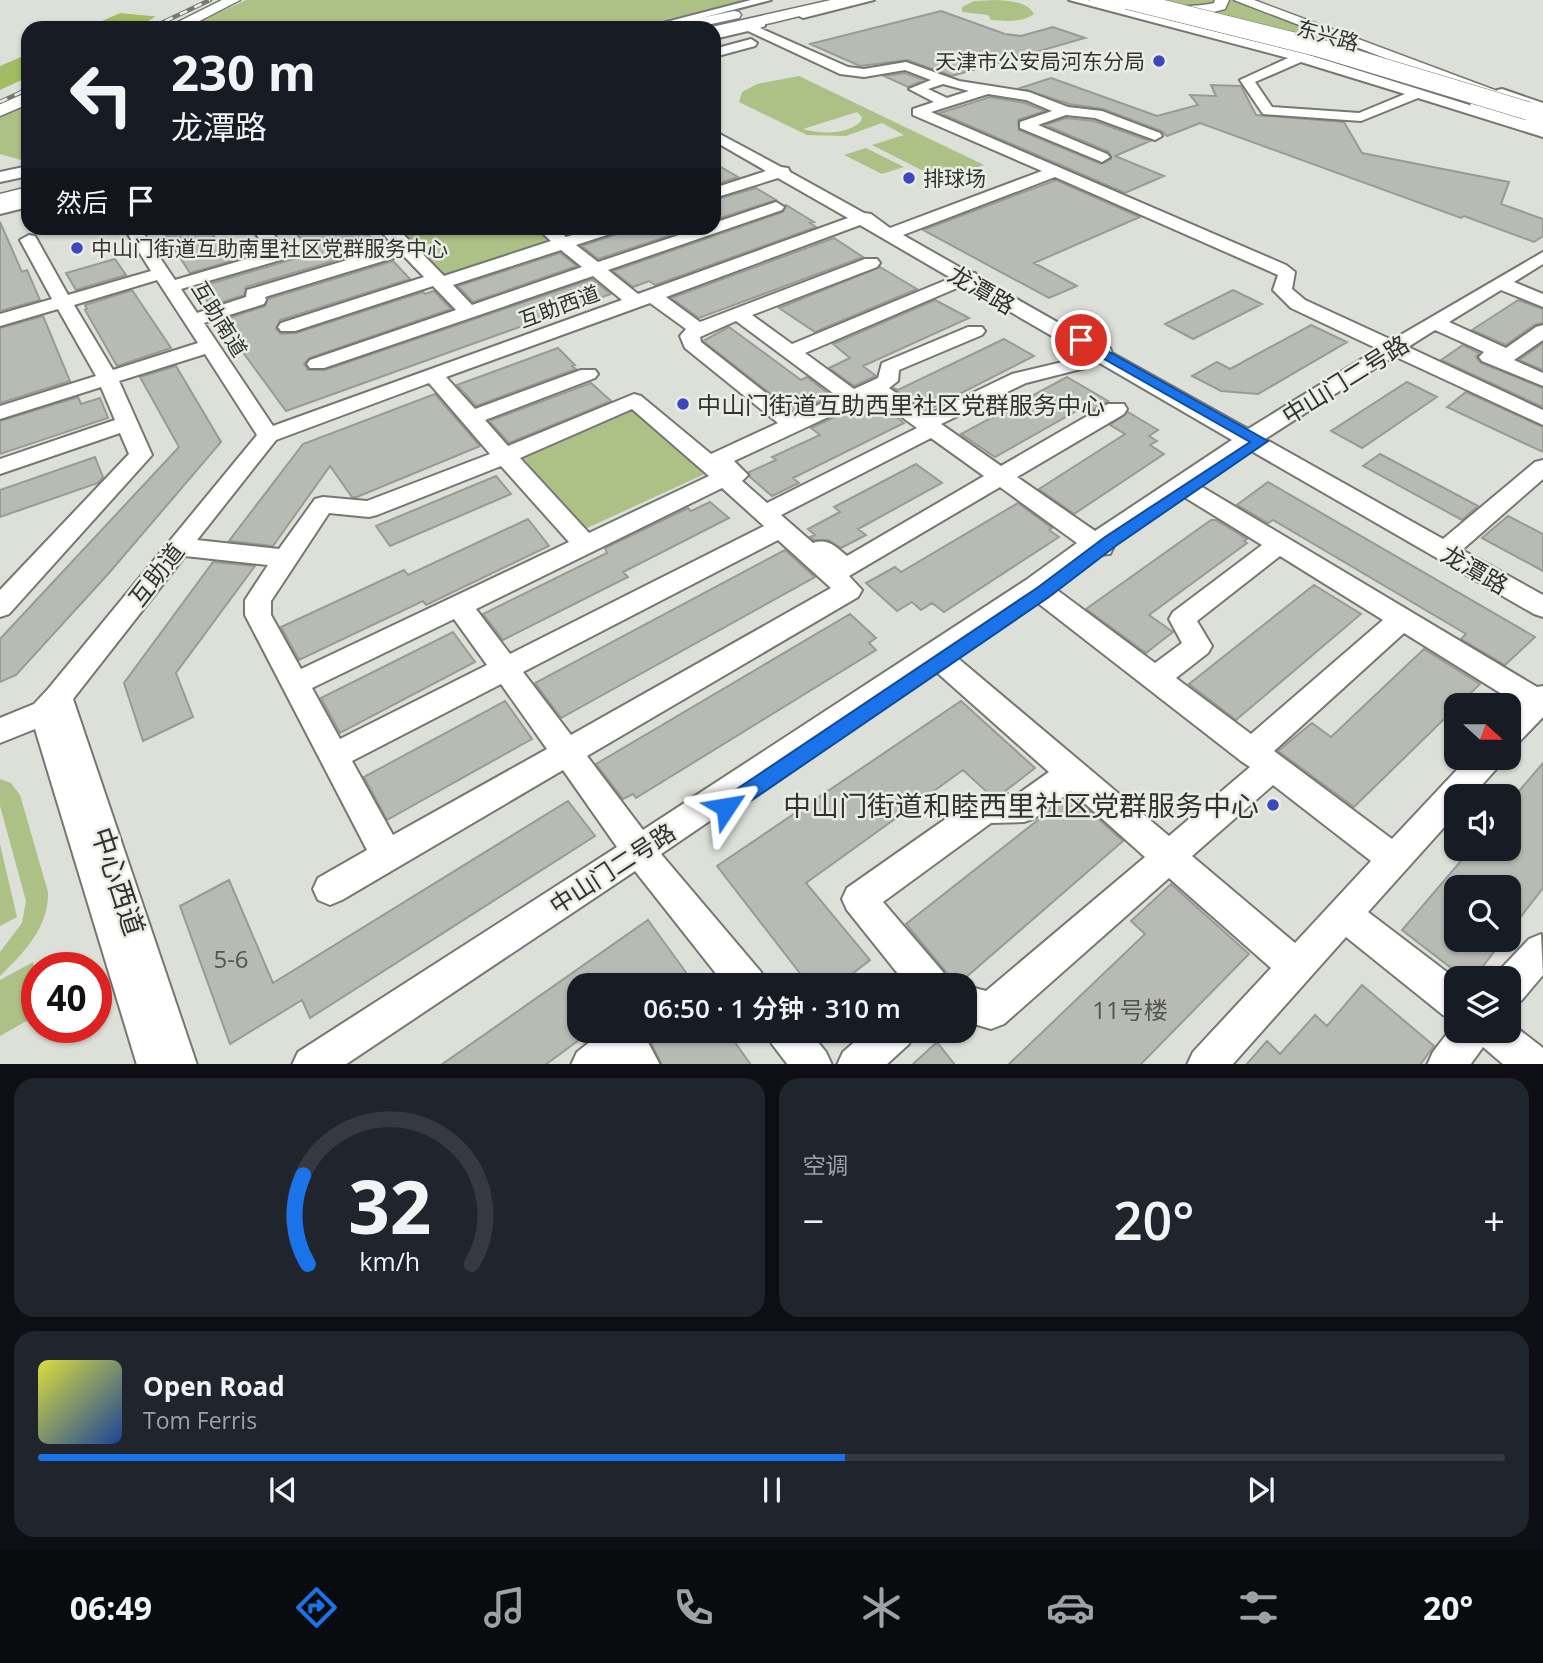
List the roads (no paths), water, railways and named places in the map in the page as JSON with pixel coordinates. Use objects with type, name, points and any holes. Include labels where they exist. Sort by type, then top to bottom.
[{"type":"highway","name":"东兴路","points":[[1098,0],[1325,49],[1539,112]]},
{"type":"highway","name":"东兴路","points":[[1147,10],[1353,65],[1543,125]]},
{"type":"main road","points":[[189,21],[233,0]]},
{"type":"main road","points":[[697,21],[780,0]]},
{"type":"main road","points":[[700,21],[800,0]]},
{"type":"main road","points":[[721,27],[826,0]]},
{"type":"main road","points":[[721,28],[747,26],[848,0]]},
{"type":"main road","points":[[1147,10],[1212,10],[1220,6],[1222,0]]},
{"type":"main road","points":[[1241,0],[1539,112]]},
{"type":"main road","points":[[0,111],[21,100]]},
{"type":"main road","points":[[0,186],[21,182]]},
{"type":"main road","points":[[0,200],[21,195]]},
{"type":"street","points":[[778,19],[868,0]]},
{"type":"street","points":[[1075,0],[1302,57],[1420,92],[1543,133]]},
{"type":"street","points":[[1248,0],[1539,112]]},
{"type":"street","points":[[680,21],[761,3]]},
{"type":"street","points":[[721,33],[747,26],[845,71],[864,73],[905,66],[943,80],[1029,96],[1065,111],[1097,114],[1154,136]]},
{"type":"street","points":[[721,51],[751,43]]},
{"type":"street","points":[[1302,57],[1247,80],[1268,111],[1361,117],[1420,92]]},
{"type":"street","points":[[943,80],[916,89],[947,103]]},
{"type":"street","points":[[987,90],[918,112],[1280,269],[1286,272],[1282,290],[1290,299],[1543,418]]},
{"type":"street","points":[[1025,125],[1065,111]]},
{"type":"street","points":[[997,146],[1027,135],[1025,125]]},
{"type":"street","points":[[1025,125],[1102,157]]},
{"type":"street","name":"龙潭路","points":[[721,137],[1448,550],[1543,607]]},
{"type":"street","points":[[0,177],[21,172]]},
{"type":"street","points":[[721,191],[781,172]]},
{"type":"street","points":[[890,235],[1055,172]]},
{"type":"street","points":[[0,209],[21,204]]},
{"type":"street","points":[[721,226],[776,207]]},
{"type":"street","name":"互助西道","points":[[268,435],[863,219]]},
{"type":"street","name":"互助南道","points":[[137,235],[268,435]]},
{"type":"street","points":[[0,320],[62,302],[281,254],[265,235]]},
{"type":"street","points":[[393,235],[470,312]]},
{"type":"street","points":[[554,235],[596,269],[698,329]]},
{"type":"street","points":[[288,327],[413,285],[439,281],[589,235]]},
{"type":"street","points":[[667,235],[676,241]]},
{"type":"street","points":[[317,364],[694,235]]},
{"type":"street","points":[[0,607],[141,455],[108,379],[29,240]]},
{"type":"street","points":[[194,320],[257,300],[254,294],[406,248]]},
{"type":"street","name":"中山门二号路","points":[[336,1064],[1039,590],[1098,545],[1185,486],[1543,257]]},
{"type":"street","points":[[792,424],[692,344],[690,336],[698,329],[871,262]]},
{"type":"street","name":"中山门二号路","points":[[1503,284],[1543,264]]},
{"type":"street","points":[[791,352],[966,278]]},
{"type":"street","points":[[1503,284],[1542,297]]},
{"type":"street","points":[[738,314],[852,397]]},
{"type":"street","points":[[1438,325],[1508,356],[1543,331]]},
{"type":"street","points":[[330,889],[849,590],[718,459],[888,381],[889,367],[975,331]]},
{"type":"street","points":[[1460,344],[1543,380]]},
{"type":"street","points":[[0,414],[209,346]]},
{"type":"street","points":[[332,757],[507,670],[778,518],[929,427],[1019,378],[1078,364],[1100,354]]},
{"type":"street","points":[[471,418],[588,374]]},
{"type":"street","points":[[433,376],[586,546]]},
{"type":"street","points":[[874,387],[1098,545]]},
{"type":"street","points":[[387,855],[258,615],[257,607],[262,591],[323,505],[369,509],[505,456],[634,400],[725,478],[845,568],[1116,409]]},
{"type":"street","points":[[0,467],[127,423]]},
{"type":"street","name":"互助道","points":[[51,704],[268,435]]},
{"type":"street","points":[[1448,550],[1543,467]]},
{"type":"street","points":[[295,684],[725,478]]},
{"type":"street","points":[[1185,486],[1402,620],[1541,701],[1521,721]]},
{"type":"street","points":[[1156,678],[1198,646],[1182,619],[1279,544]]},
{"type":"street","points":[[177,547],[286,558]]},
{"type":"street","name":"龙潭路","points":[[1448,550],[1543,600]]},
{"type":"street","points":[[1039,590],[1393,859]]},
{"type":"street","points":[[459,606],[643,855],[738,973]]},
{"type":"street","points":[[977,1007],[991,1011],[1170,855],[1402,620]]},
{"type":"street","points":[[939,657],[1296,967]]},
{"type":"street","points":[[0,722],[51,704]]},
{"type":"street","points":[[0,731],[51,704]]},
{"type":"street","name":"中心西道","points":[[51,704],[156,1064]]},
{"type":"street","name":"中心西道","points":[[51,704],[178,1064]]},
{"type":"street","points":[[1207,1064],[1475,770]]},
{"type":"street","points":[[920,973],[859,899],[985,809],[1024,808],[1073,772]]},
{"type":"street","name":"中山门二号路","points":[[313,1064],[643,855]]},
{"type":"street","points":[[1345,915],[1444,993]]},
{"type":"street","points":[[1521,973],[1541,951],[1543,953]]},
{"type":"street","points":[[591,1064],[625,1038],[640,1064]]},
{"type":"street","points":[[795,1043],[812,1064]]},
{"type":"street","points":[[857,1064],[882,1043]]},
{"type":"street","points":[[1447,1064],[1463,1043]]},
{"type":"street","points":[[1507,1043],[1533,1064]]},
{"type":"railway","points":[[166,21],[210,0]]},
{"type":"railway","points":[[0,102],[21,92]]},
{"type":"place","name":"天津市公安局河东分局","points":[[1159,61]]},
{"type":"place","name":"排球场","points":[[909,178]]},
{"type":"place","name":"中山门街道互助南里社区党群服务中心","points":[[77,248]]},
{"type":"place","name":"中山门街道互助西里社区党群服务中心","points":[[683,404]]},
{"type":"place","name":"中山门街道和睦西里社区党群服务中心","points":[[1273,805]]}]
